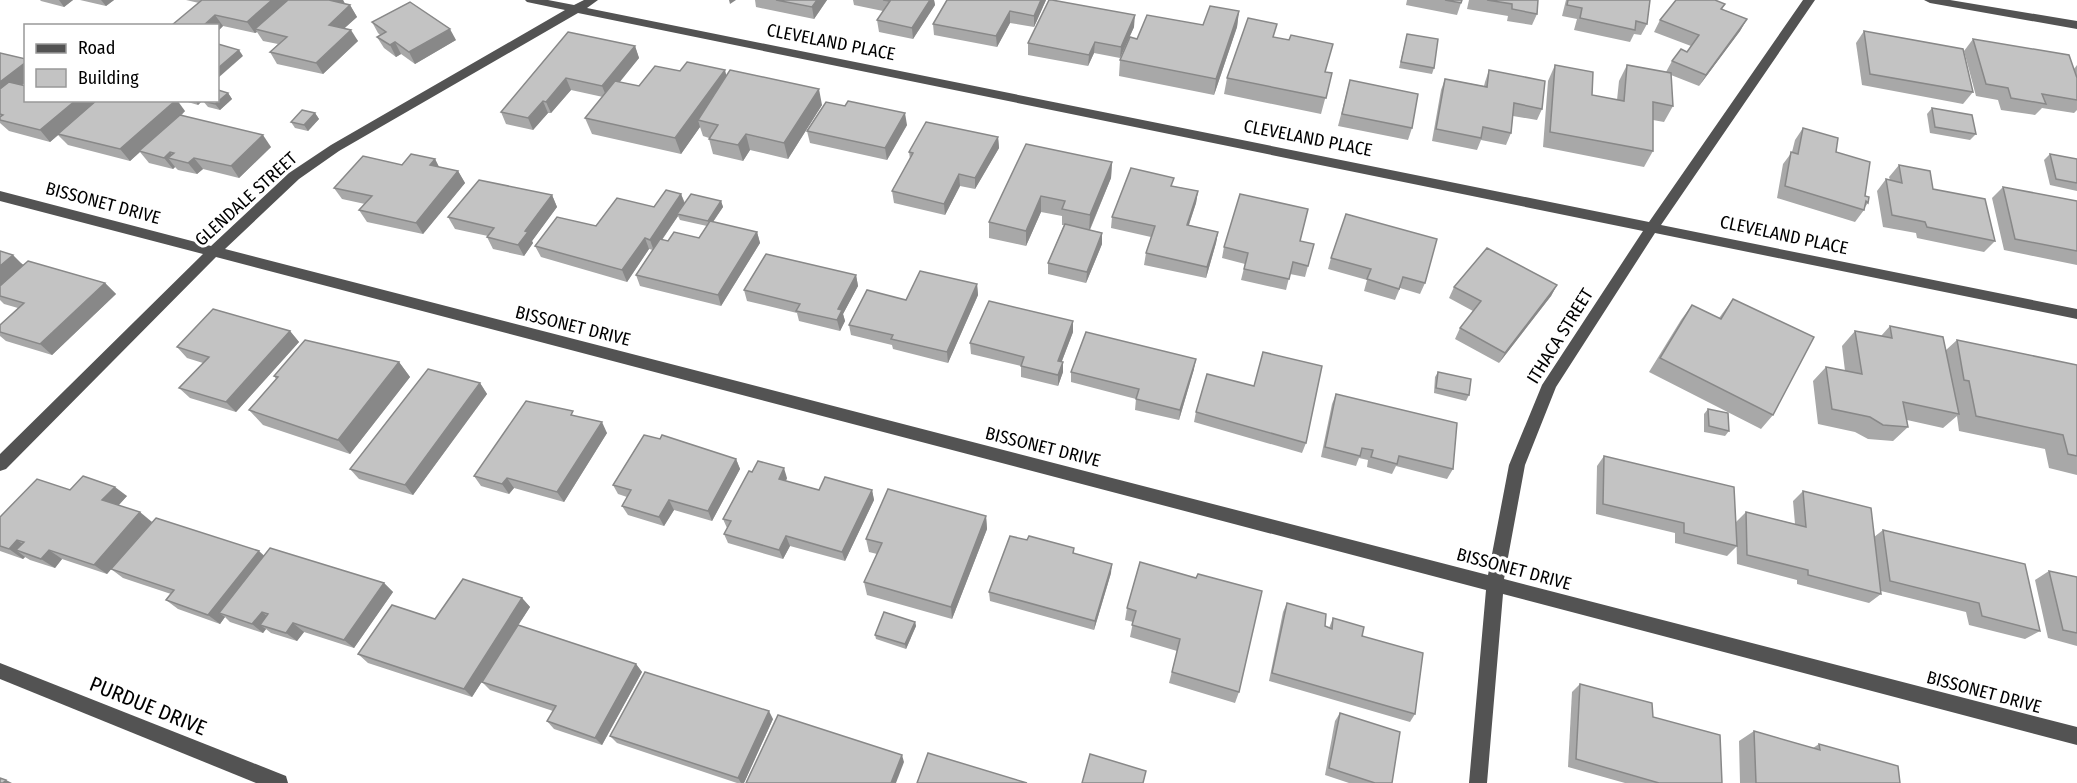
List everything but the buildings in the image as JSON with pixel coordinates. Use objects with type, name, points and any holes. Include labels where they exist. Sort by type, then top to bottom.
[{"type":"street","name":"CLEVELAND PLACE","points":[[531,0],[1653,226],[2077,314]]},
{"type":"street","name":"GLENDALE STREET","points":[[0,464],[212,253],[294,176],[319,159],[592,0]]},
{"type":"street","name":"ITHACA STREET","points":[[1478,783],[1495,584],[1517,465],[1549,385],[1653,226],[1809,0]]},
{"type":"street","points":[[1930,0],[2077,25]]},
{"type":"street","name":"BISSONET DRIVE","points":[[0,196],[212,253],[2077,736]]},
{"type":"street","name":"PURDUE DRIVE","points":[[0,671],[279,783]]}]
